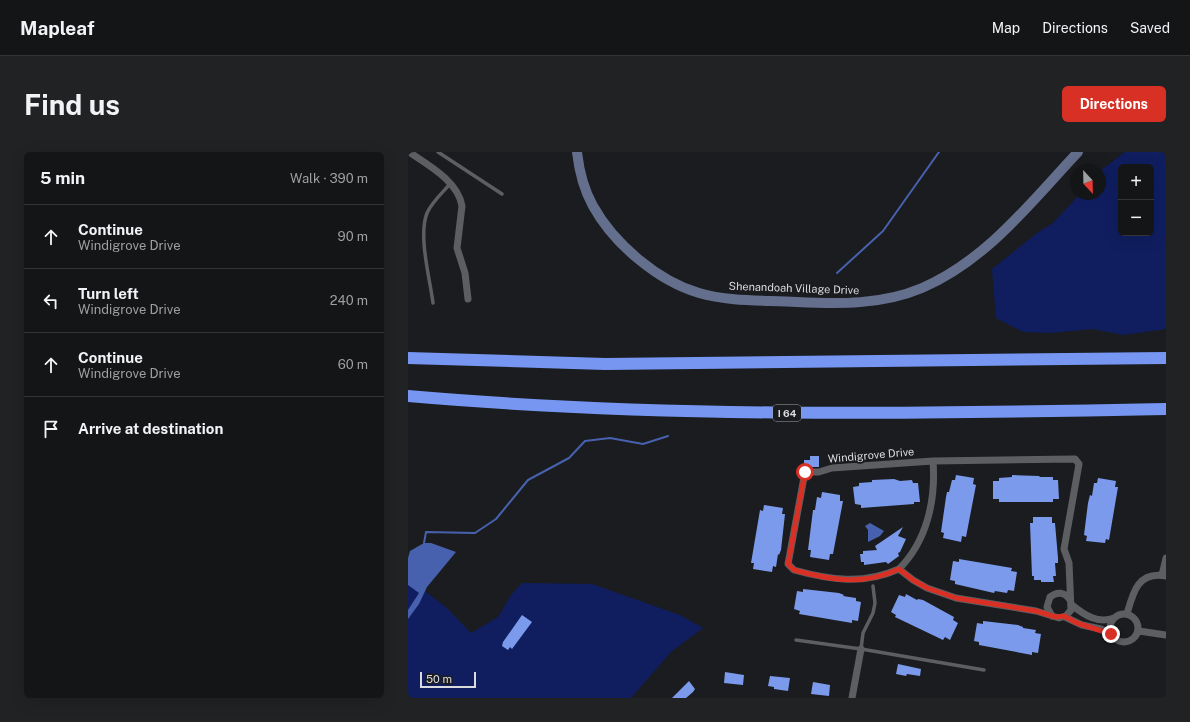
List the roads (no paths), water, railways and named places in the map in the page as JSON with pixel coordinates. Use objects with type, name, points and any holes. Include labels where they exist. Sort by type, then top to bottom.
[{"type":"highway","points":[[408,358],[471,361],[649,364],[1166,358]]},
{"type":"highway","name":"I 64","points":[[408,396],[577,407],[732,413],[869,413],[1166,409]]},
{"type":"street","points":[[409,152],[450,184],[461,199],[462,206],[457,248],[465,273],[468,299]]},
{"type":"street","name":"Shenandoah Village Drive","points":[[577,152],[589,197],[600,217],[632,253],[670,282],[683,288],[718,297],[829,303],[866,302],[894,297],[922,288],[948,274],[993,242],[1078,152]]},
{"type":"street","name":"Windigrove Drive","points":[[899,569],[875,578],[850,580],[794,570],[788,564],[805,472],[818,472],[832,468],[933,461],[1075,459],[1079,464],[1064,548],[1068,563],[1068,584],[1071,602]]},
{"type":"street","points":[[933,461],[935,479],[927,524],[916,548],[899,569],[913,580],[927,588],[956,598],[1036,611],[1059,618],[1069,613],[1071,602]]},
{"type":"street","points":[[1127,614],[1131,597],[1138,584],[1144,579],[1164,576],[1166,558]]},
{"type":"street","points":[[1036,611],[1047,603],[1050,597],[1059,593],[1068,584]]},
{"type":"street","points":[[1059,593],[1066,594],[1071,602],[1083,614],[1096,620],[1108,620],[1122,614],[1127,614],[1136,620],[1138,630],[1134,639],[1126,642],[1116,640],[1111,634],[1077,623],[1064,616]]},
{"type":"street","points":[[1047,603],[1047,607],[1052,616]]},
{"type":"street","points":[[1111,634],[1110,625],[1114,618]]},
{"type":"street","points":[[1138,630],[1166,636]]},
{"type":"street","points":[[852,698],[861,649]]},
{"type":"lane","points":[[438,152],[502,194]]},
{"type":"lane","points":[[433,303],[424,224],[432,205],[450,184]]},
{"type":"lane","points":[[861,649],[863,633],[873,613],[875,603],[873,586]]},
{"type":"lane","points":[[796,640],[861,649],[984,670]]},
{"type":"water","points":[[870,523],[884,531],[880,536],[868,542],[868,530],[865,526]]},
{"type":"water","points":[[424,543],[431,543],[456,552],[427,587],[419,604],[408,619],[408,610],[419,593],[408,585],[408,558],[410,551]]},
{"type":"waterway","points":[[837,273],[883,231],[939,152]]},
{"type":"waterway","points":[[424,543],[426,532],[475,533],[496,519],[528,480],[569,458],[585,441],[610,438],[643,444],[668,436]]}]
